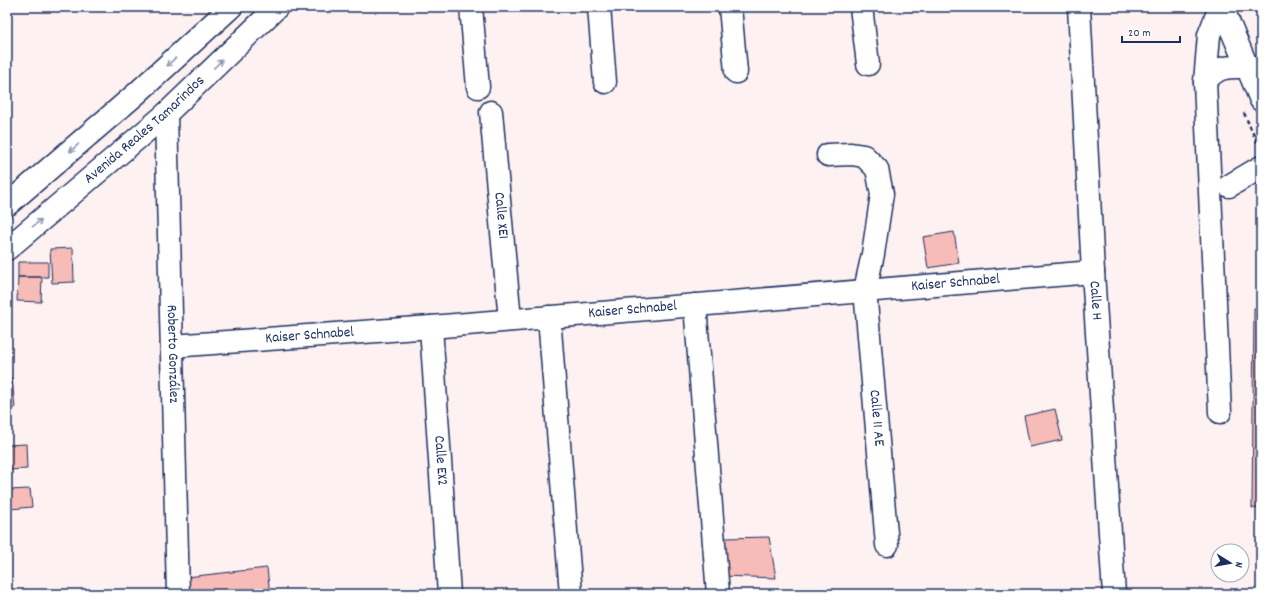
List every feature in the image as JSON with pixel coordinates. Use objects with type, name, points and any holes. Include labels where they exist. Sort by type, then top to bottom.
[{"type":"street","points":[[7,205],[136,94],[231,7]]},
{"type":"street","name":"Avenida Reales Tamarindos","points":[[7,249],[166,114],[277,7]]},
{"type":"street","points":[[471,7],[478,86]]},
{"type":"street","points":[[599,7],[605,82]]},
{"type":"street","points":[[730,7],[736,72]]},
{"type":"street","points":[[861,7],[868,64]]},
{"type":"street","name":"Calle H","points":[[1079,7],[1093,272],[1114,594]]},
{"type":"street","points":[[1221,7],[1261,100]]},
{"type":"street","points":[[1220,412],[1205,82],[1209,35],[1221,7]]},
{"type":"street","points":[[1205,82],[1216,70],[1224,67],[1247,67]]},
{"type":"street","name":"Calle XE1","points":[[491,112],[510,320]]},
{"type":"street","name":"Roberto González","points":[[166,114],[178,594]]},
{"type":"street","name":"Calle 11 AE","points":[[828,155],[851,154],[864,156],[877,169],[882,194],[873,254],[865,290],[887,545]]},
{"type":"street","points":[[1229,186],[1261,167]]},
{"type":"street","name":"Kaiser Schnabel","points":[[172,346],[431,327],[1093,272]]},
{"type":"street","points":[[695,304],[718,594]]},
{"type":"street","points":[[549,317],[571,594]]},
{"type":"street","name":"Calle EX2","points":[[431,327],[449,594]]},
{"type":"building","points":[[954,232],[959,263],[928,268],[923,237]]},
{"type":"building","points":[[73,248],[74,282],[52,283],[50,249]]},
{"type":"building","points":[[18,262],[48,262],[48,277],[18,277]]},
{"type":"building","points":[[18,277],[42,277],[41,302],[17,301]]},
{"type":"building","points":[[1254,308],[1261,308],[1261,509],[1252,508]]},
{"type":"building","points":[[7,378],[12,378],[15,408],[7,409]]},
{"type":"building","points":[[1055,409],[1062,440],[1030,447],[1024,416]]},
{"type":"building","points":[[26,444],[27,469],[7,470],[7,445]]},
{"type":"building","points":[[30,489],[32,507],[10,509],[8,490]]},
{"type":"building","points":[[769,537],[776,578],[723,576],[725,538]]},
{"type":"building","points":[[267,568],[270,594],[189,594],[187,577]]}]
